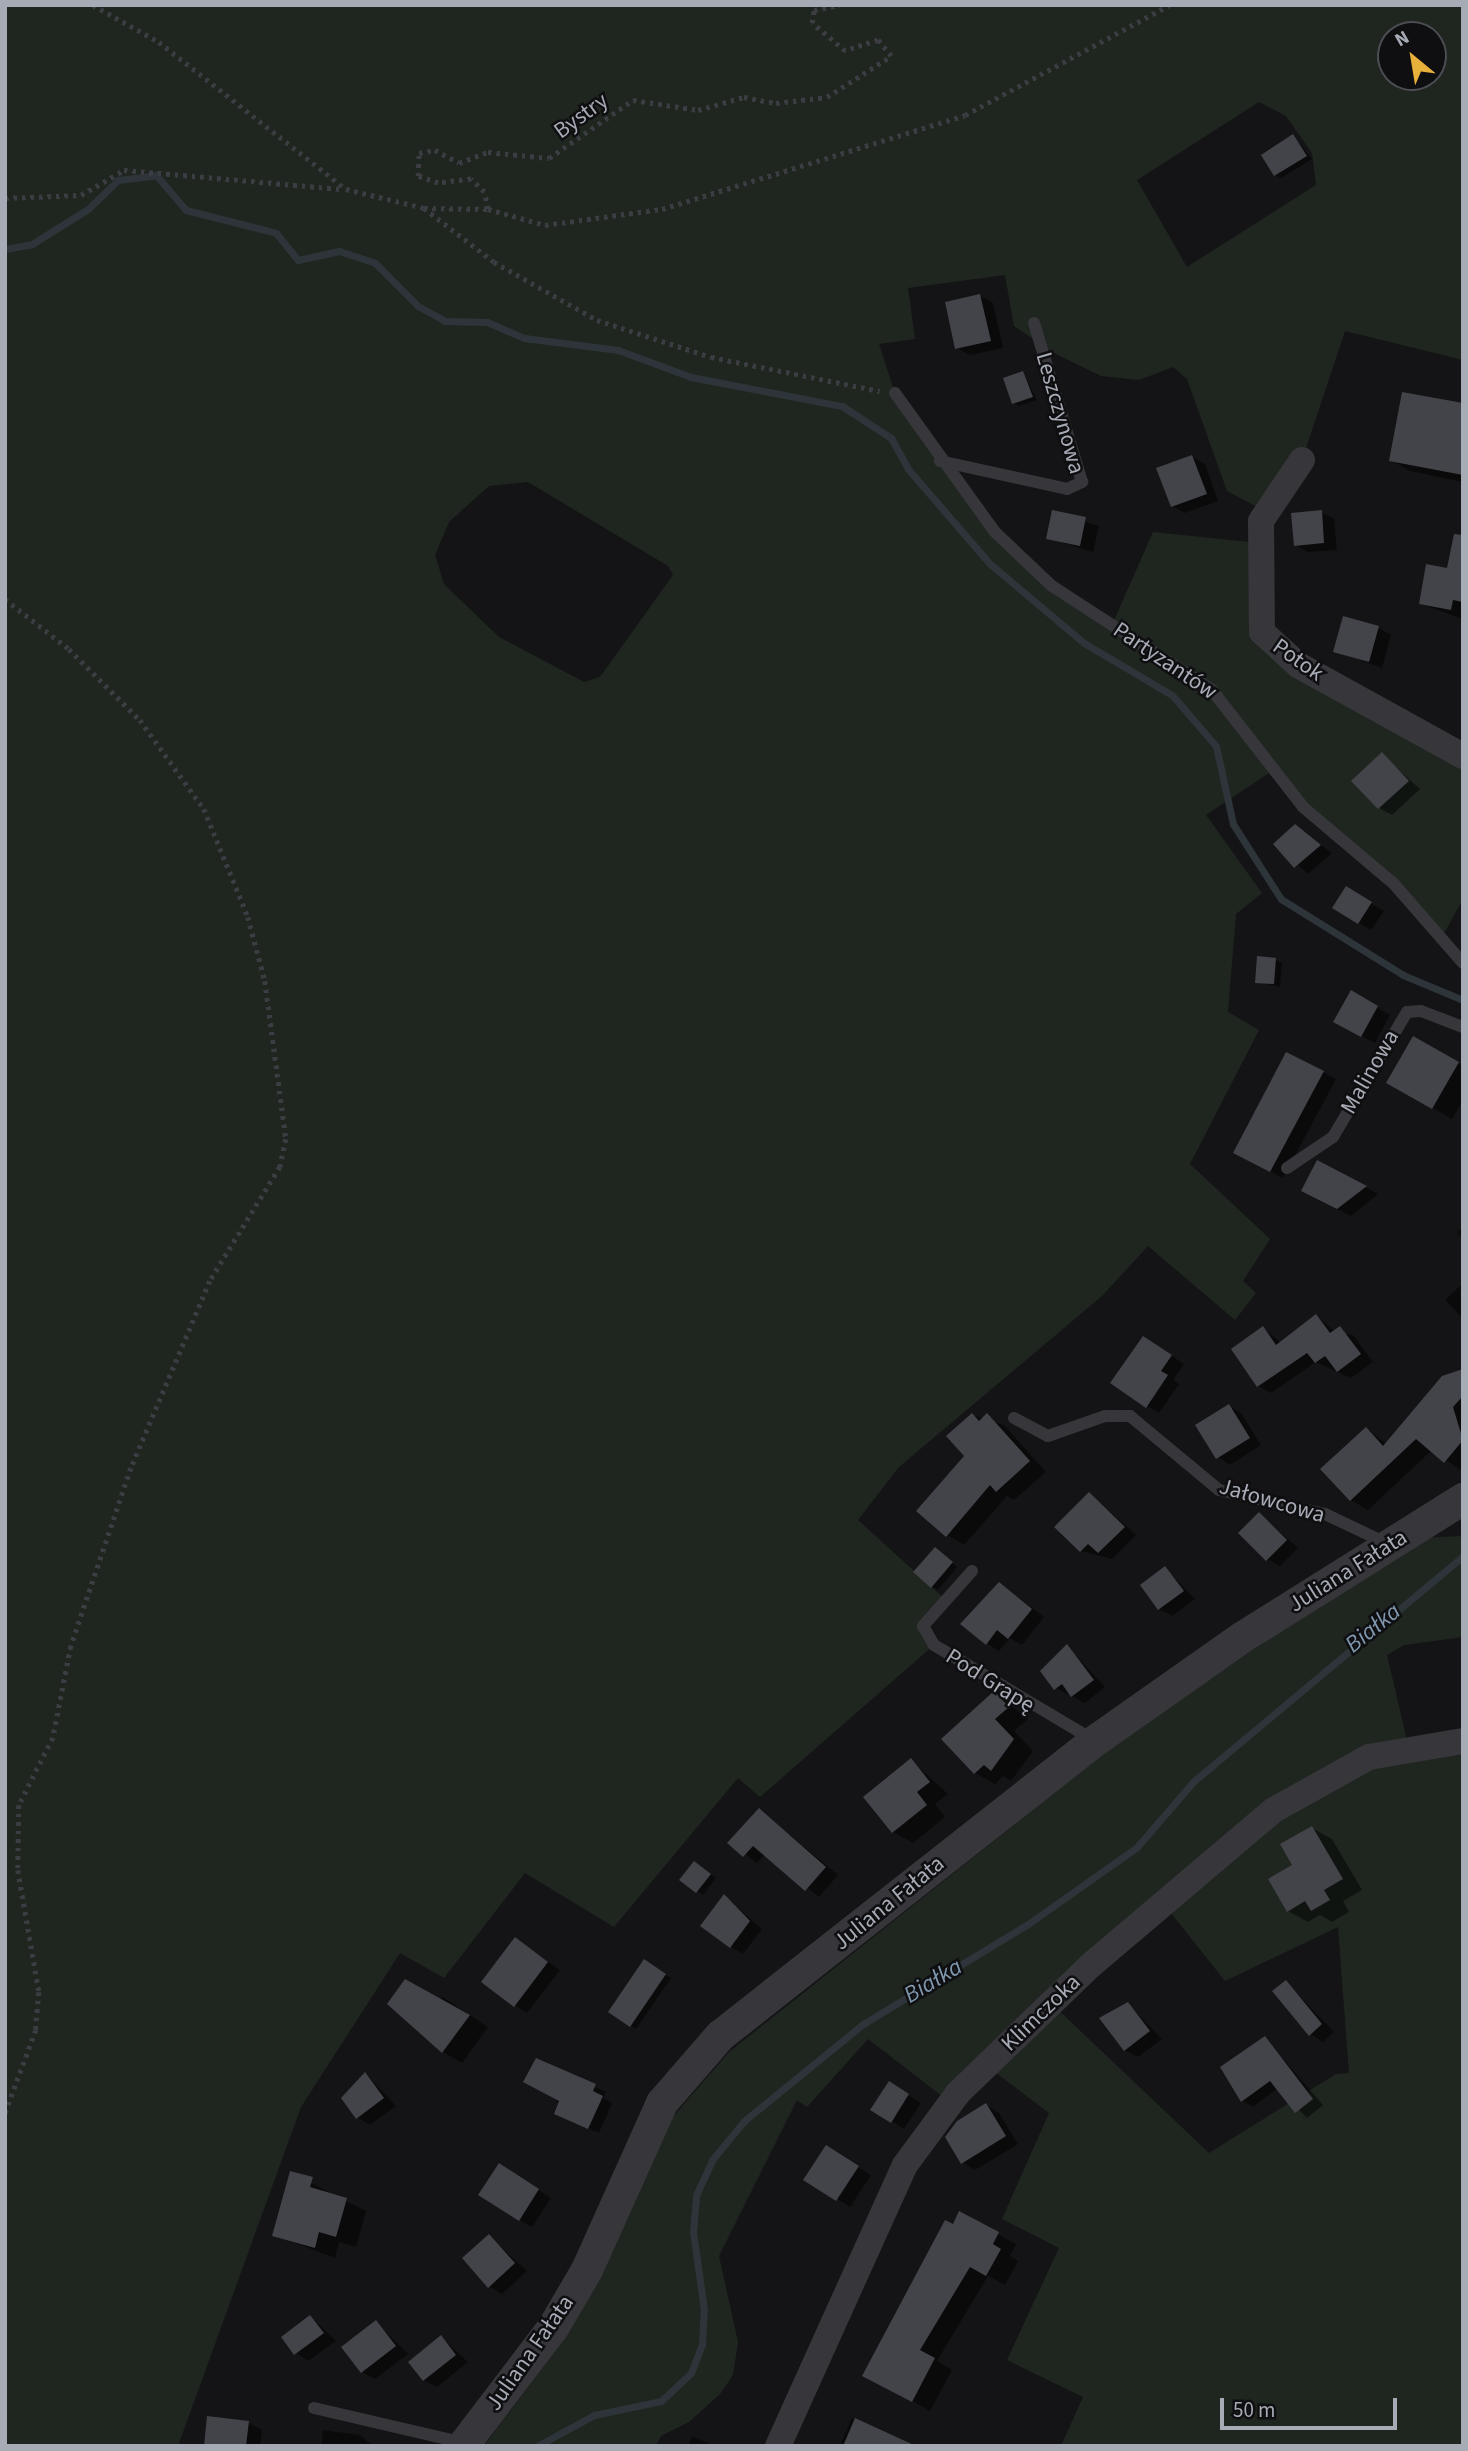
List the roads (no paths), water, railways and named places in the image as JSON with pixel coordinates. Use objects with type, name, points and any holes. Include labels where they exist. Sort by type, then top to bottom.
[{"type":"street","name":"Potok","points":[[1302,460],[1261,521],[1262,632],[1298,664],[1463,756]]},
{"type":"street","name":"Juliana Fałata","points":[[464,2445],[580,2282],[662,2103],[683,2073],[769,1996],[1095,1741],[1463,1499]]},
{"type":"street","name":"Klimczoka","points":[[778,2446],[905,2165],[958,2093],[1091,1965],[1274,1810],[1369,1757],[1463,1741]]},
{"type":"lane","name":"Leszczynowa","points":[[940,461],[1067,489],[1082,482],[1034,323]]},
{"type":"lane","name":"Partyzantów","points":[[895,393],[940,461],[995,532],[1052,586],[1212,690],[1303,807],[1394,884],[1463,962]]},
{"type":"lane","name":"Malinowa","points":[[1287,1168],[1333,1137],[1407,1012],[1463,1027]]},
{"type":"lane","name":"Jałowcowa","points":[[1014,1418],[1048,1436],[1105,1416],[1130,1416],[1219,1490],[1325,1514],[1390,1545]]},
{"type":"lane","name":"Pod Grapę","points":[[972,1571],[923,1626],[934,1645],[1095,1741]]},
{"type":"lane","points":[[314,2408],[464,2445]]},
{"type":"waterway","points":[[5,249],[32,244],[88,209],[118,180],[156,175],[186,210],[276,233],[298,260],[339,251],[375,263],[418,306],[445,321],[487,322],[524,338],[618,350],[691,377],[842,406],[891,438],[908,469],[989,563],[1084,643],[1172,695],[1216,746],[1233,824],[1281,899],[1403,975],[1463,1000]]},
{"type":"waterway","name":"Białka","points":[[537,2446],[594,2415],[661,2401],[691,2373],[702,2344],[704,2310],[693,2232],[696,2195],[712,2160],[744,2121],[863,2024],[1028,1924],[1137,1847],[1194,1781],[1463,1556]]}]
